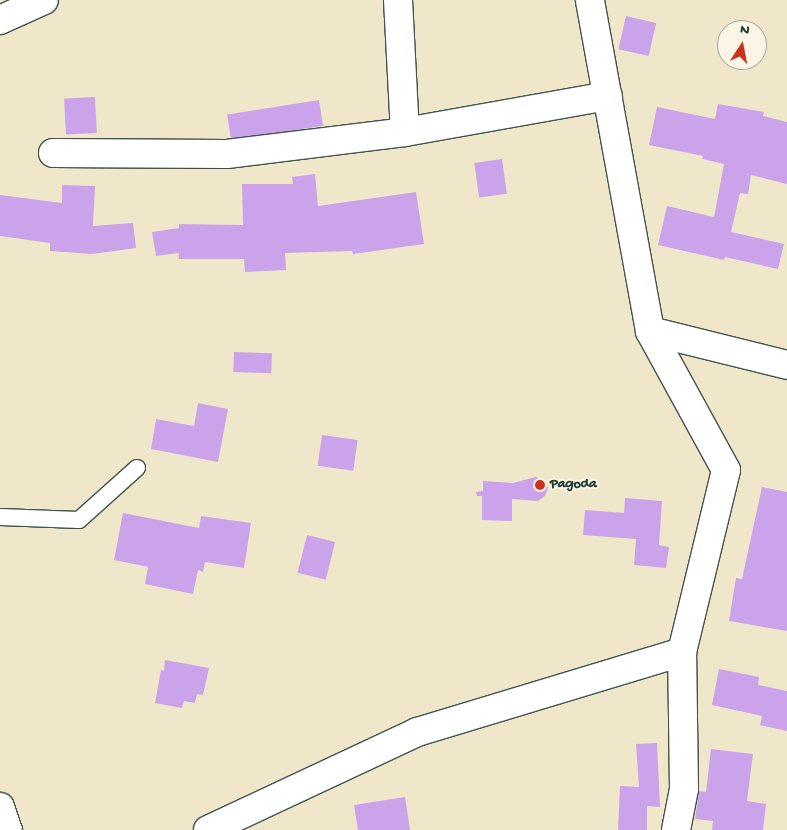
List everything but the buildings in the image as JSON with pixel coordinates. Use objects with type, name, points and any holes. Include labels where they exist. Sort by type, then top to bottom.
[{"type":"street","points":[[0,20],[44,0]]},
{"type":"street","points":[[398,0],[405,132]]},
{"type":"street","points":[[590,0],[650,331],[726,470],[682,652],[684,790],[676,830]]},
{"type":"street","points":[[53,153],[227,154],[405,132],[608,96]]},
{"type":"street","points":[[650,331],[787,365]]},
{"type":"street","points":[[210,829],[417,732],[682,652]]},
{"type":"street","points":[[0,807],[8,830]]},
{"type":"lane","points":[[0,517],[79,520],[137,468]]},
{"type":"place","name":"Pagoda","points":[[540,485]]}]
